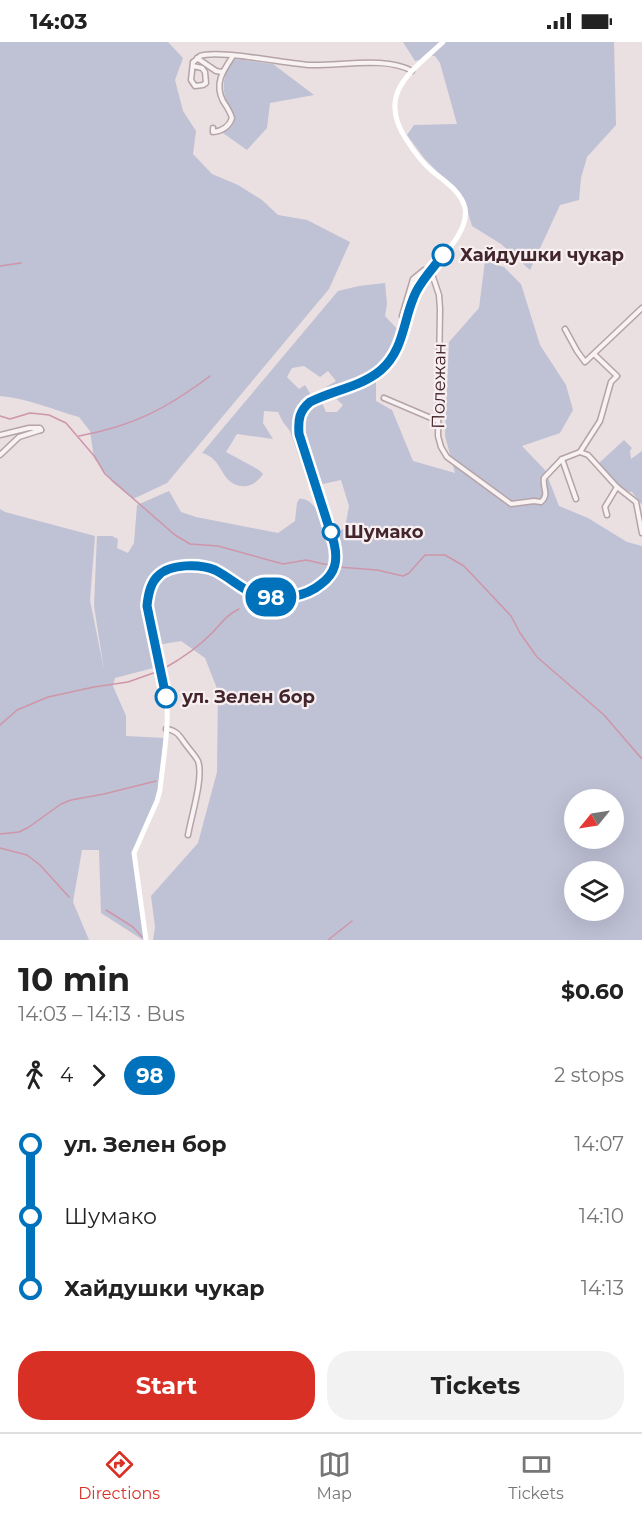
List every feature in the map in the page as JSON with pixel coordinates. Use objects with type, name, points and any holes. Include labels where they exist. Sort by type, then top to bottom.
[{"type":"street","points":[[146,940],[134,853],[157,801],[166,729],[166,697],[147,606],[148,595],[153,583],[162,572],[174,568],[203,567],[214,570],[245,590],[257,595],[279,598],[304,593],[318,587],[328,579],[333,571],[337,556],[299,434],[300,415],[310,402],[360,383],[381,370],[392,358],[402,338],[417,289],[461,230],[466,215],[460,196],[422,161],[397,124],[394,104],[402,81],[443,42]]},
{"type":"street","points":[[193,66],[202,68],[205,72],[206,83],[203,86],[195,86],[192,83],[193,62],[201,56],[214,55],[310,65],[388,64],[412,71]]},
{"type":"street","points":[[213,128],[213,132],[223,129],[230,123],[231,118],[219,90],[222,72],[233,56]]},
{"type":"street","points":[[197,58],[216,71],[222,72]]},
{"type":"street","points":[[402,316],[413,279],[424,270],[431,271]]},
{"type":"street","name":"Полежан","points":[[431,271],[439,295],[440,309],[438,436],[447,457],[510,504],[541,502],[546,498],[544,478],[562,459]]},
{"type":"street","points":[[565,329],[583,362],[595,355],[618,329],[641,311]]},
{"type":"street","points":[[576,499],[562,459],[580,452],[600,421],[611,382],[618,376],[595,355]]},
{"type":"street","points":[[384,398],[438,421]]},
{"type":"street","points":[[0,435],[29,428],[40,428],[41,430],[19,436],[0,455]]},
{"type":"street","points":[[580,452],[588,455],[617,487],[636,502],[642,533]]},
{"type":"street","points":[[607,515],[605,507],[617,487]]},
{"type":"street","points":[[166,729],[174,730],[179,735],[198,762],[198,793],[193,806],[188,835]]},
{"type":"shaded area","points":[[0,42],[168,42],[183,58],[175,80],[183,111],[196,131],[193,154],[212,174],[238,185],[262,200],[278,215],[307,220],[350,242],[329,289],[167,483],[133,499],[112,482],[94,458],[90,431],[79,417],[30,402],[0,396]]},
{"type":"shaded area","points":[[403,42],[614,42],[616,125],[587,157],[581,178],[579,200],[560,205],[530,270],[501,244],[472,226],[464,199],[424,158],[407,135],[414,125],[457,124],[440,63],[435,56],[425,55],[415,61]]},
{"type":"shaded area","points":[[234,59],[273,64],[314,95],[270,103],[267,128],[247,150],[223,133],[234,122],[227,105],[224,83],[225,75]]},
{"type":"shaded area","points":[[485,261],[504,267],[521,284],[540,345],[566,385],[573,410],[560,433],[522,446],[545,470],[559,506],[588,518],[627,542],[642,546],[642,940],[153,940],[155,927],[151,896],[198,843],[217,772],[218,691],[205,658],[181,641],[157,645],[151,598],[164,578],[183,570],[198,570],[213,574],[251,598],[265,603],[290,603],[303,600],[326,588],[340,569],[341,556],[326,507],[330,509],[338,531],[345,528],[349,506],[341,480],[318,485],[303,440],[301,422],[303,416],[322,403],[326,412],[337,412],[343,405],[333,396],[376,381],[376,401],[392,410],[413,461],[455,473],[445,436],[449,342],[479,308]]},
{"type":"shaded area","points":[[385,283],[387,304],[385,316],[399,331],[388,355],[381,364],[363,376],[328,391],[326,387],[336,381],[328,371],[320,377],[304,366],[292,368],[287,377],[299,389],[305,385],[312,397],[300,406],[295,424],[298,447],[313,489],[308,485],[290,431],[278,412],[264,411],[263,423],[273,439],[237,434],[226,452],[263,474],[249,486],[236,485],[227,479],[216,462],[202,453],[338,291]]},
{"type":"shaded area","points":[[624,440],[632,448],[631,459],[642,451],[642,505],[632,492],[625,491],[598,464]]},
{"type":"shaded area","points":[[169,491],[181,512],[278,533],[295,521],[299,499],[307,500],[315,507],[327,530],[332,556],[328,575],[318,584],[305,589],[276,592],[258,589],[201,564],[183,564],[157,571],[146,590],[145,603],[148,631],[157,667],[115,678],[113,686],[126,716],[126,736],[165,738],[160,790],[134,853],[146,940],[101,913],[99,850],[82,850],[73,902],[89,940],[0,940],[0,509],[95,536],[90,600],[104,670],[94,606],[97,536],[112,536],[118,539],[117,548],[128,553],[134,543],[137,505]]},
{"type":"waterway","points":[[0,266],[21,263]]},
{"type":"waterway","points":[[79,436],[116,427],[148,415],[179,398],[210,376]]},
{"type":"waterway","points":[[0,416],[10,419],[30,413],[40,414],[49,415],[66,423],[95,457],[105,474],[175,535],[190,544],[218,546],[283,564],[306,560],[333,566]]},
{"type":"waterway","points":[[338,567],[377,570],[403,576],[409,573],[425,555],[445,555],[464,566],[511,616],[537,657],[604,715],[642,759]]},
{"type":"waterway","points":[[163,669],[209,637],[228,616],[239,609]]},
{"type":"waterway","points":[[0,725],[17,710],[48,697],[128,682],[159,671]]},
{"type":"waterway","points":[[0,834],[19,832],[61,804],[71,800],[156,781]]},
{"type":"waterway","points":[[0,848],[27,855],[40,865],[69,897]]},
{"type":"waterway","points":[[106,910],[133,927],[142,937]]},
{"type":"waterway","points":[[328,940],[352,921]]},
{"type":"bus line","name":"98","points":[[166,697],[147,606],[148,595],[153,583],[162,572],[188,566],[203,567],[226,576],[245,590],[257,595],[279,598],[304,593],[318,587],[328,579],[335,567],[337,556],[299,434],[300,415],[310,402],[360,383],[381,370],[392,358],[402,338],[417,289],[443,255]]},
{"type":"place","name":"Хайдушки чукар","points":[[443,255]]},
{"type":"place","name":"Шумако","points":[[331,532]]},
{"type":"place","name":"ул. Зелен бор","points":[[166,697]]}]
